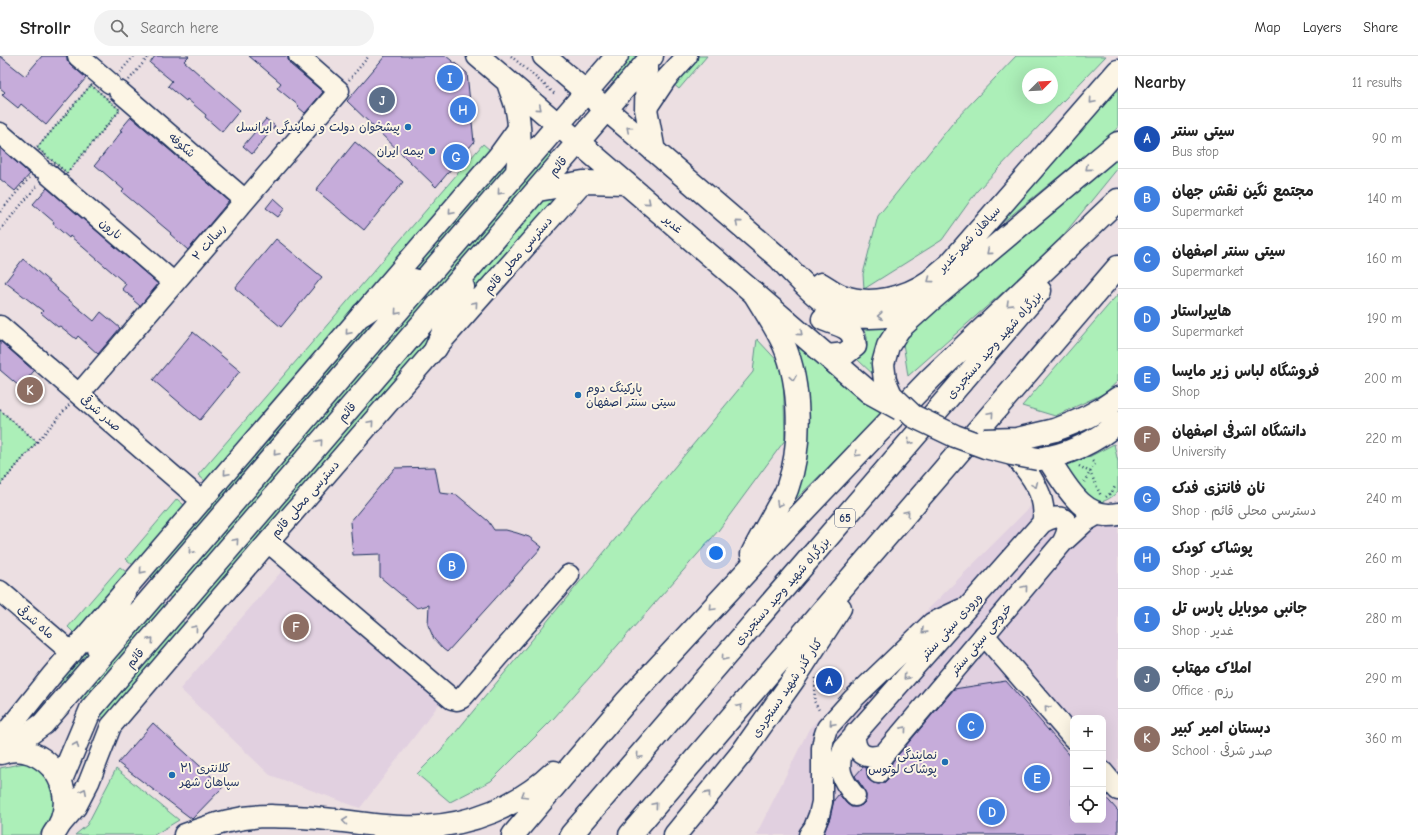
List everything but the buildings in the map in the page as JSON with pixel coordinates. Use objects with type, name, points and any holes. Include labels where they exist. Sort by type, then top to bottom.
[{"type":"main road","name":"غدیر","points":[[478,56],[828,356],[877,387]]},
{"type":"main road","points":[[544,56],[772,252],[825,302],[837,310],[852,315],[894,315],[930,301]]},
{"type":"main road","points":[[650,59],[646,109],[654,151]]},
{"type":"main road","name":"قائم","points":[[61,780],[91,709],[650,59]]},
{"type":"main road","points":[[2,748],[43,724],[613,60]]},
{"type":"main road","points":[[613,60],[603,76],[606,83],[615,88],[620,88],[629,83]]},
{"type":"main road","name":"سپاهان شهر-غدیر","points":[[772,252],[841,296],[861,301],[881,300],[914,290],[929,281],[948,265],[1118,71]]},
{"type":"main road","points":[[508,82],[516,106],[519,127],[520,149],[517,171]]},
{"type":"main road","points":[[1117,427],[1086,444],[1043,458],[1012,454],[985,447],[955,436],[913,416],[891,395],[877,387],[888,346],[899,329],[930,301],[1118,143]]},
{"type":"main road","points":[[535,151],[543,144],[548,144],[556,150],[559,159],[555,169]]},
{"type":"main road","points":[[538,190],[583,182],[626,183]]},
{"type":"main road","points":[[513,835],[625,703],[870,440],[931,378],[1118,200]]},
{"type":"main road","name":"بزرگراه شهید وحید دستجردی","points":[[571,835],[1118,200]]},
{"type":"main road","points":[[772,252],[790,290],[810,310],[823,319],[848,328],[854,338],[854,346],[846,354],[828,356]]},
{"type":"main road","points":[[363,314],[438,263]]},
{"type":"main road","points":[[436,348],[472,265]]},
{"type":"main road","points":[[630,835],[1118,267]]},
{"type":"main road","points":[[739,579],[788,487],[795,460],[798,434],[797,403],[792,372],[785,346],[754,293]]},
{"type":"main road","points":[[955,436],[990,440],[1017,439],[1056,430],[1083,420],[1118,398]]},
{"type":"main road","points":[[1043,458],[1085,508],[1106,509]]},
{"type":"main road","name":"کنار گذر شهید دستجردی","points":[[675,835],[741,754],[805,662],[889,533]]},
{"type":"main road","points":[[87,672],[124,593]]},
{"type":"main road","points":[[185,835],[216,823],[246,818],[332,819],[390,827],[422,828],[454,824],[481,816],[511,803],[540,785],[625,703]]},
{"type":"main road","points":[[2,748],[27,752],[38,756],[51,766],[61,780],[66,803],[62,819],[53,834]]},
{"type":"street","name":"شکوفه","points":[[78,56],[110,92],[245,200]]},
{"type":"street","points":[[299,56],[339,91]]},
{"type":"street","points":[[646,109],[666,79],[686,56]]},
{"type":"street","name":"رسالت ۲","points":[[79,394],[339,91]]},
{"type":"street","points":[[2,748],[72,653],[498,156],[519,127]]},
{"type":"street","name":"نارون","points":[[0,133],[174,283]]},
{"type":"street","name":"دسترسی محلی قائم","points":[[53,834],[76,807],[89,782],[111,726],[436,348],[583,182]]},
{"type":"street","name":"صدر شرقی","points":[[0,326],[202,501]]},
{"type":"street","points":[[1012,454],[1025,467],[1039,493],[1043,506],[1044,516],[1042,523]]},
{"type":"street","name":"خروجی سیتی سنتر","points":[[878,773],[878,762],[884,754],[1062,544],[1086,521],[1106,509]]},
{"type":"street","points":[[1042,523],[1055,517],[1061,517],[1066,520],[1068,532],[1062,544]]},
{"type":"street","name":"ورودی سیتی سنتر","points":[[855,796],[846,785],[840,771],[840,758],[844,747],[1042,523]]},
{"type":"street","points":[[268,542],[452,700],[462,698],[569,575]]},
{"type":"street","name":"ماه شرقی","points":[[0,591],[72,653]]},
{"type":"street","points":[[809,835],[814,828],[822,802],[822,748],[827,728],[852,699],[932,623],[970,606]]},
{"type":"street","points":[[984,635],[1070,735]]},
{"type":"street","points":[[855,733],[857,748],[862,754],[869,757],[876,757],[884,754]]},
{"type":"street","points":[[1106,776],[1118,790]]},
{"type":"path","points":[[339,91],[369,56]]},
{"type":"path","points":[[511,56],[555,94]]},
{"type":"path","points":[[0,212],[44,170],[57,164],[67,173],[120,110],[110,92],[91,85],[37,148],[48,156],[44,170],[0,230]]},
{"type":"path","points":[[0,485],[79,394]]},
{"type":"path","points":[[0,410],[37,442]]},
{"type":"path","points":[[1073,495],[1083,484],[1095,464],[1086,457]]},
{"type":"path","points":[[1075,465],[1078,465],[1090,472],[1106,509]]},
{"type":"path","points":[[805,662],[816,676],[814,701],[827,728]]},
{"type":"shaded area","points":[[1032,505],[1118,512],[1118,835],[756,835],[809,729]]},
{"type":"shaded area","points":[[287,565],[443,699],[360,808],[270,775],[180,689]]},
{"type":"green space","points":[[623,56],[642,56],[618,83],[614,83],[609,78]]},
{"type":"green space","points":[[695,56],[707,56],[679,89],[672,83]]},
{"type":"green space","points":[[1016,56],[1106,56],[977,191],[942,240],[864,289],[863,274],[878,216],[956,119]]},
{"type":"green space","points":[[1118,83],[1118,128],[975,245]]},
{"type":"green space","points":[[91,85],[120,110],[67,173],[37,148]]},
{"type":"green space","points":[[483,144],[490,150],[205,481],[198,475]]},
{"type":"green space","points":[[513,148],[512,167],[429,263],[401,278]]},
{"type":"green space","points":[[547,150],[553,154],[553,158],[174,601],[163,591]]},
{"type":"green space","points":[[1118,158],[1118,168],[1052,249],[908,376],[903,343],[939,304]]},
{"type":"green space","points":[[562,191],[464,305],[475,275],[544,195]]},
{"type":"green space","points":[[1118,294],[1118,381],[1105,393],[1055,416],[1022,406]]},
{"type":"green space","points":[[401,298],[156,583],[147,575],[369,316]]},
{"type":"green space","points":[[445,310],[431,343],[195,619],[186,611]]},
{"type":"green space","points":[[897,319],[879,380],[857,359],[862,355],[867,347],[867,338],[862,323]]},
{"type":"green space","points":[[757,339],[783,367],[785,440],[718,531],[554,718],[491,781],[450,802],[417,774],[441,750],[753,372]]},
{"type":"green space","points":[[795,341],[883,413],[787,508],[807,456]]},
{"type":"green space","points":[[0,410],[37,442],[0,485]]},
{"type":"green space","points":[[1114,444],[1118,462],[1118,491],[1107,500],[1099,502],[1085,499],[1080,493],[1065,464],[1087,458]]},
{"type":"green space","points":[[177,499],[184,505],[133,565],[126,559]]},
{"type":"green space","points":[[120,567],[126,572],[74,633],[68,627]]},
{"type":"green space","points":[[157,599],[168,608],[86,703],[75,693]]},
{"type":"green space","points":[[179,618],[188,626],[107,721],[98,713]]},
{"type":"green space","points":[[94,636],[84,666],[66,688],[57,680]]},
{"type":"green space","points":[[29,762],[52,775],[60,796],[51,819],[39,835],[0,835],[0,768]]},
{"type":"green space","points":[[116,769],[179,820],[154,835],[75,835],[87,825]]},
{"type":"place","name":"جانبی موبایل پارس تل","points":[[450,78]]},
{"type":"place","name":"املاک مهتاب","points":[[382,100]]},
{"type":"place","name":"پوشاک کودک","points":[[463,110]]},
{"type":"place","name":"پیشخوان دولت و نمایندگی ایرانسل","points":[[408,127]]},
{"type":"place","name":"بیمه ایران","points":[[432,151]]},
{"type":"place","name":"نان فانتزی فدک","points":[[456,157]]},
{"type":"place","name":"دبستان امیر کبیر","points":[[30,390]]},
{"type":"place","name":"پارکینگ دوم سیتی سنتر اصفهان","points":[[578,395]]},
{"type":"place","name":"مجتمع نگین نقش جهان","points":[[452,566]]},
{"type":"place","name":"دانشگاه اشرفی اصفهان","points":[[296,627]]},
{"type":"place","name":"سیتی سنتر","points":[[829,681]]},
{"type":"place","name":"سیتی سنتر اصفهان","points":[[971,726]]},
{"type":"place","name":"نمایندگی پوشاک لوتوس","points":[[945,762]]},
{"type":"place","name":"کلانتری ۲۱ سپاهان شهر","points":[[172,775]]},
{"type":"place","name":"فروشگاه لباس زیر مایسا","points":[[1037,778]]},
{"type":"place","name":"هایپراستار","points":[[992,812]]}]
